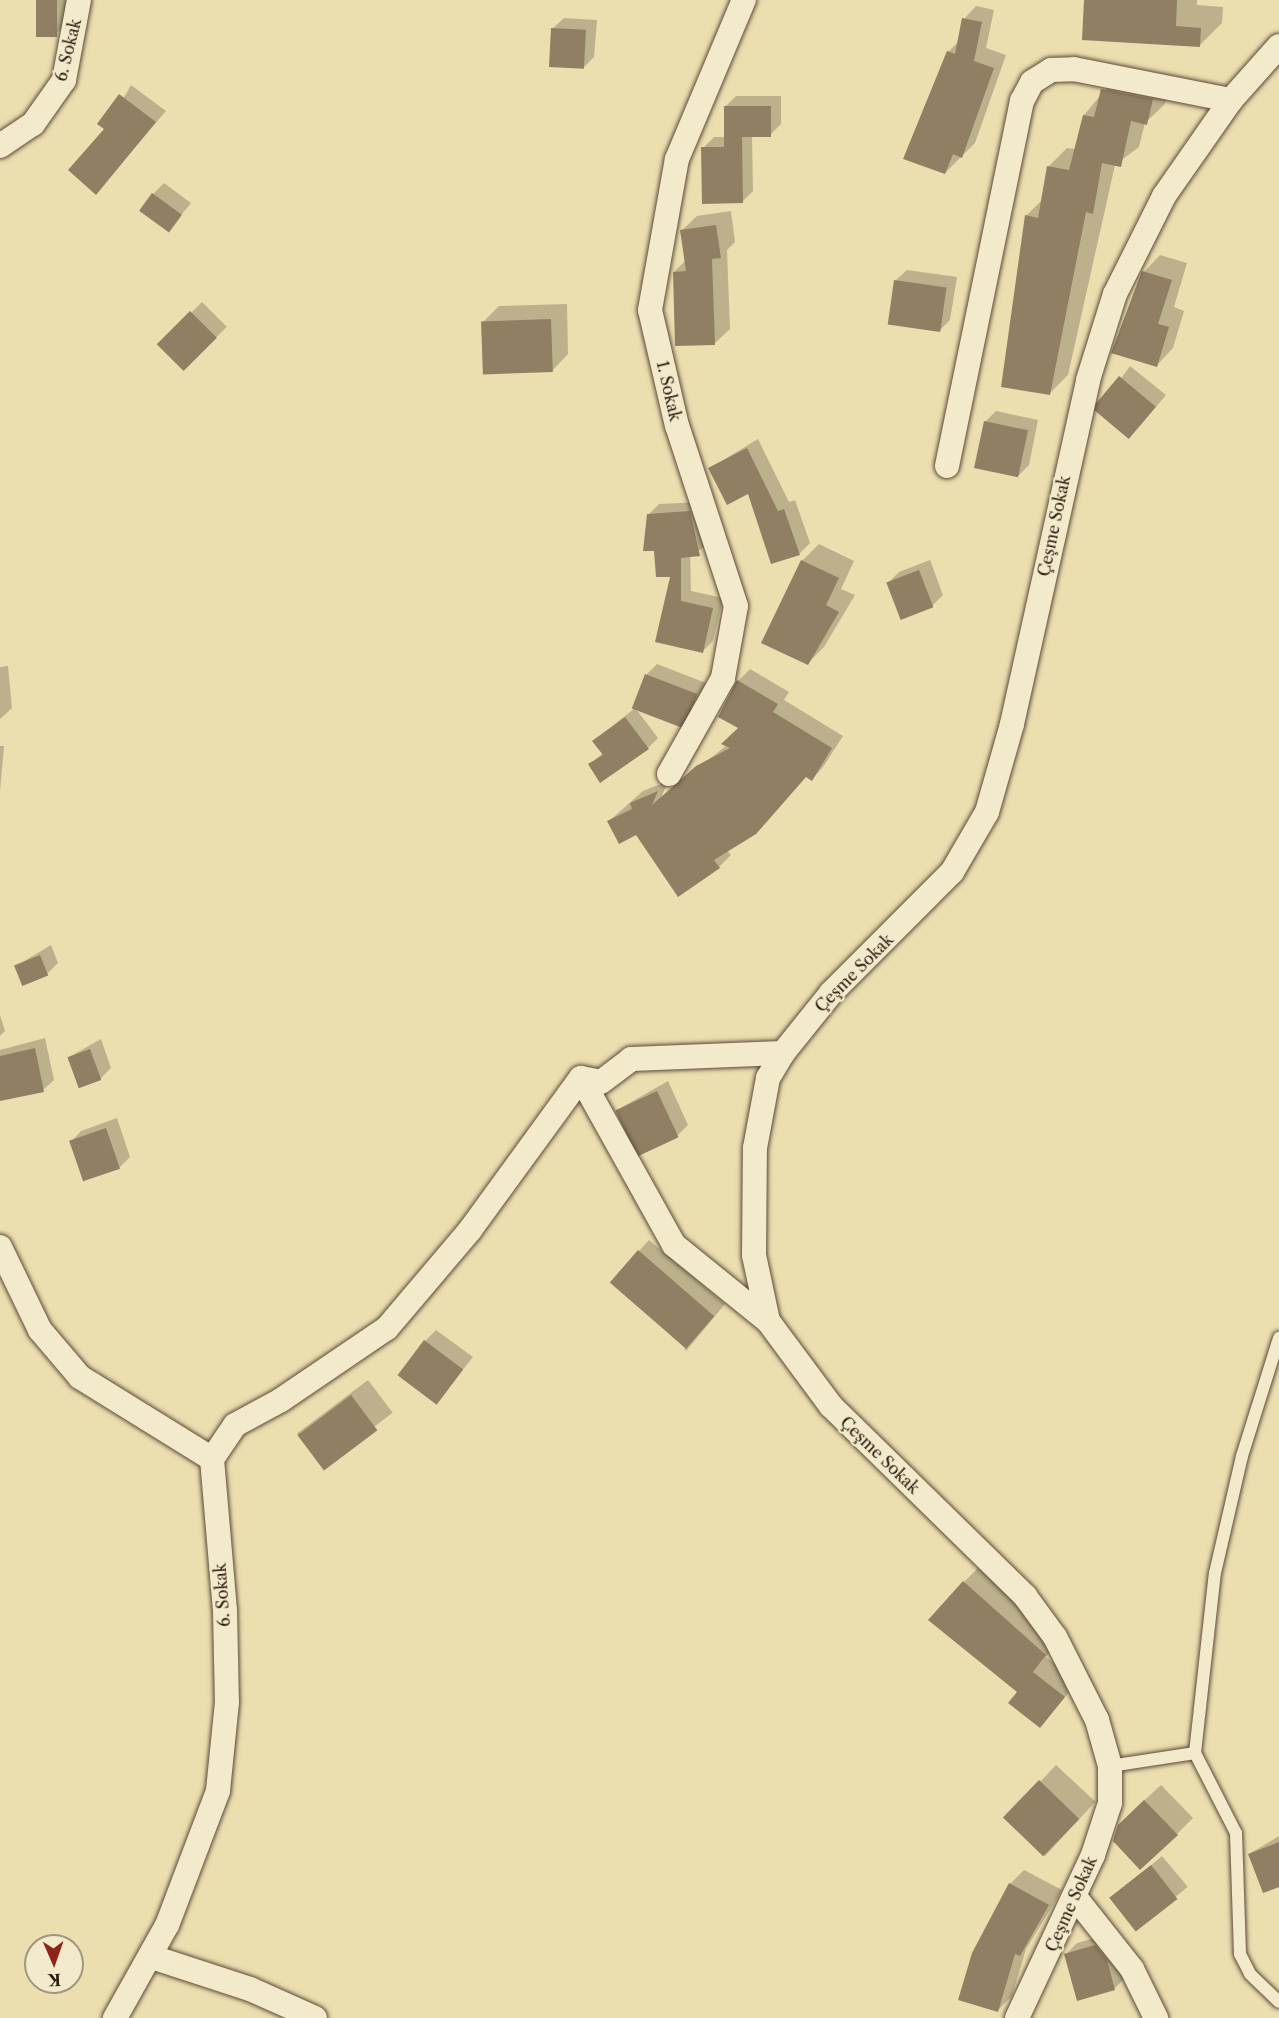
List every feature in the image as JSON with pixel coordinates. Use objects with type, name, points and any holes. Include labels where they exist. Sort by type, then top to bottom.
[{"type":"street","name":"6. Sokak","points":[[0,146],[33,124],[63,80],[79,0]]},
{"type":"street","name":"1. Sokak","points":[[669,774],[723,678],[736,606],[677,426],[650,310],[677,159],[744,0]]},
{"type":"street","name":"Çeşme Sokak","points":[[1017,2018],[1075,1897],[1110,1803],[1110,1766],[1093,1711],[1055,1637],[1025,1596],[831,1406],[768,1321],[754,1256],[755,1148],[766,1086],[783,1053],[831,993],[951,872],[987,812],[1012,724],[1088,380],[1115,294],[1164,196],[1231,100],[1279,46]]},
{"type":"street","points":[[947,466],[1022,101],[1032,82],[1052,70],[1074,69],[1231,100]]},
{"type":"street","points":[[581,1078],[601,1082],[631,1059],[783,1053]]},
{"type":"street","points":[[581,1078],[674,1245],[768,1321]]},
{"type":"street","points":[[0,1246],[40,1330],[80,1377],[212,1459],[234,1425],[281,1400],[387,1328],[470,1230],[581,1078]]},
{"type":"street","name":"6. Sokak","points":[[115,2018],[152,1957],[209,1826],[224,1748],[225,1610],[212,1459]]},
{"type":"street","points":[[1075,1897],[1132,1969],[1156,2018]]},
{"type":"street","points":[[152,1957],[250,1989],[315,2018]]},
{"type":"lane","points":[[1279,1338],[1242,1456],[1215,1573],[1195,1753],[1236,1833],[1240,1954],[1250,1974],[1279,2002]]},
{"type":"lane","points":[[1110,1766],[1195,1753]]},
{"type":"building","points":[[36,0],[57,0],[57,37],[36,37]]},
{"type":"building","points":[[1084,0],[1177,0],[1176,26],[1201,28],[1200,47],[1082,40]]},
{"type":"building","points":[[962,18],[982,22],[974,61],[994,68],[962,158],[953,154],[945,174],[903,159],[947,51],[955,54]]},
{"type":"building","points":[[551,28],[586,30],[584,69],[549,67]]},
{"type":"building","points":[[1101,89],[1153,99],[1147,125],[1131,121],[1121,167],[1102,163],[1093,214],[1086,212],[1050,395],[1001,387],[1025,215],[1038,218],[1047,166],[1069,170],[1083,115],[1094,117]]},
{"type":"building","points":[[119,94],[156,122],[96,195],[68,170],[104,129],[97,124]]},
{"type":"building","points":[[724,106],[771,106],[771,137],[742,137],[743,203],[702,204],[701,147],[724,147]]},
{"type":"building","points":[[152,193],[182,215],[169,233],[139,211]]},
{"type":"building","points":[[716,225],[721,258],[712,259],[715,345],[675,346],[673,272],[686,271],[680,230]]},
{"type":"building","points":[[1142,271],[1172,280],[1158,324],[1169,327],[1157,367],[1111,353]]},
{"type":"building","points":[[894,280],[946,287],[940,332],[888,325]]},
{"type":"building","points":[[190,311],[217,338],[184,371],[157,344]]},
{"type":"building","points":[[551,319],[553,372],[483,374],[481,321]]},
{"type":"building","points":[[1119,376],[1156,407],[1129,439],[1092,408]]},
{"type":"building","points":[[984,421],[1028,430],[1018,477],[974,468]]},
{"type":"building","points":[[747,448],[778,511],[784,509],[800,555],[771,564],[748,494],[727,505],[708,468]]},
{"type":"building","points":[[690,511],[700,556],[681,558],[681,601],[713,608],[703,653],[655,642],[670,577],[656,577],[654,551],[643,551],[647,514]]},
{"type":"building","points":[[801,560],[839,578],[826,605],[839,612],[808,665],[761,643]]},
{"type":"building","points":[[919,570],[933,607],[901,620],[886,583]]},
{"type":"building","points":[[645,674],[697,694],[684,729],[632,709]]},
{"type":"building","points":[[737,680],[778,704],[773,712],[832,748],[812,781],[806,777],[756,834],[714,860],[720,868],[678,897],[636,835],[619,844],[607,821],[632,809],[630,803],[658,791],[652,805],[696,766],[730,748],[721,744],[738,728],[718,717]]},
{"type":"building","points":[[625,717],[649,749],[600,783],[588,764],[603,755],[592,741]]},
{"type":"building","points":[[40,955],[48,975],[22,986],[14,965]]},
{"type":"building","points":[[35,1048],[44,1092],[0,1101],[0,1056]]},
{"type":"building","points":[[90,1049],[101,1080],[79,1088],[67,1057]]},
{"type":"building","points":[[657,1091],[679,1137],[637,1157],[615,1110]]},
{"type":"building","points":[[106,1128],[120,1169],[83,1181],[69,1141]]},
{"type":"building","points":[[638,1250],[714,1316],[686,1349],[610,1282]]},
{"type":"building","points":[[424,1340],[463,1369],[437,1405],[398,1375]]},
{"type":"building","points":[[351,1395],[377,1430],[324,1470],[297,1435]]},
{"type":"building","points":[[963,1581],[1046,1655],[1033,1672],[1065,1697],[1040,1728],[1008,1703],[1017,1692],[928,1620]]},
{"type":"building","points":[[1039,1780],[1079,1819],[1043,1856],[1003,1817]]},
{"type":"building","points":[[1144,1800],[1178,1835],[1140,1870],[1113,1841],[1118,1825]]},
{"type":"building","points":[[1279,1842],[1279,1887],[1263,1893],[1248,1854]]},
{"type":"building","points":[[1151,1865],[1177,1899],[1136,1932],[1109,1898]]},
{"type":"building","points":[[1009,1883],[1049,1905],[1020,1956],[1015,1954],[998,2012],[958,2000],[972,1953]]},
{"type":"building","points":[[1095,1945],[1107,1960],[1115,1990],[1077,2001],[1064,1954]]}]
